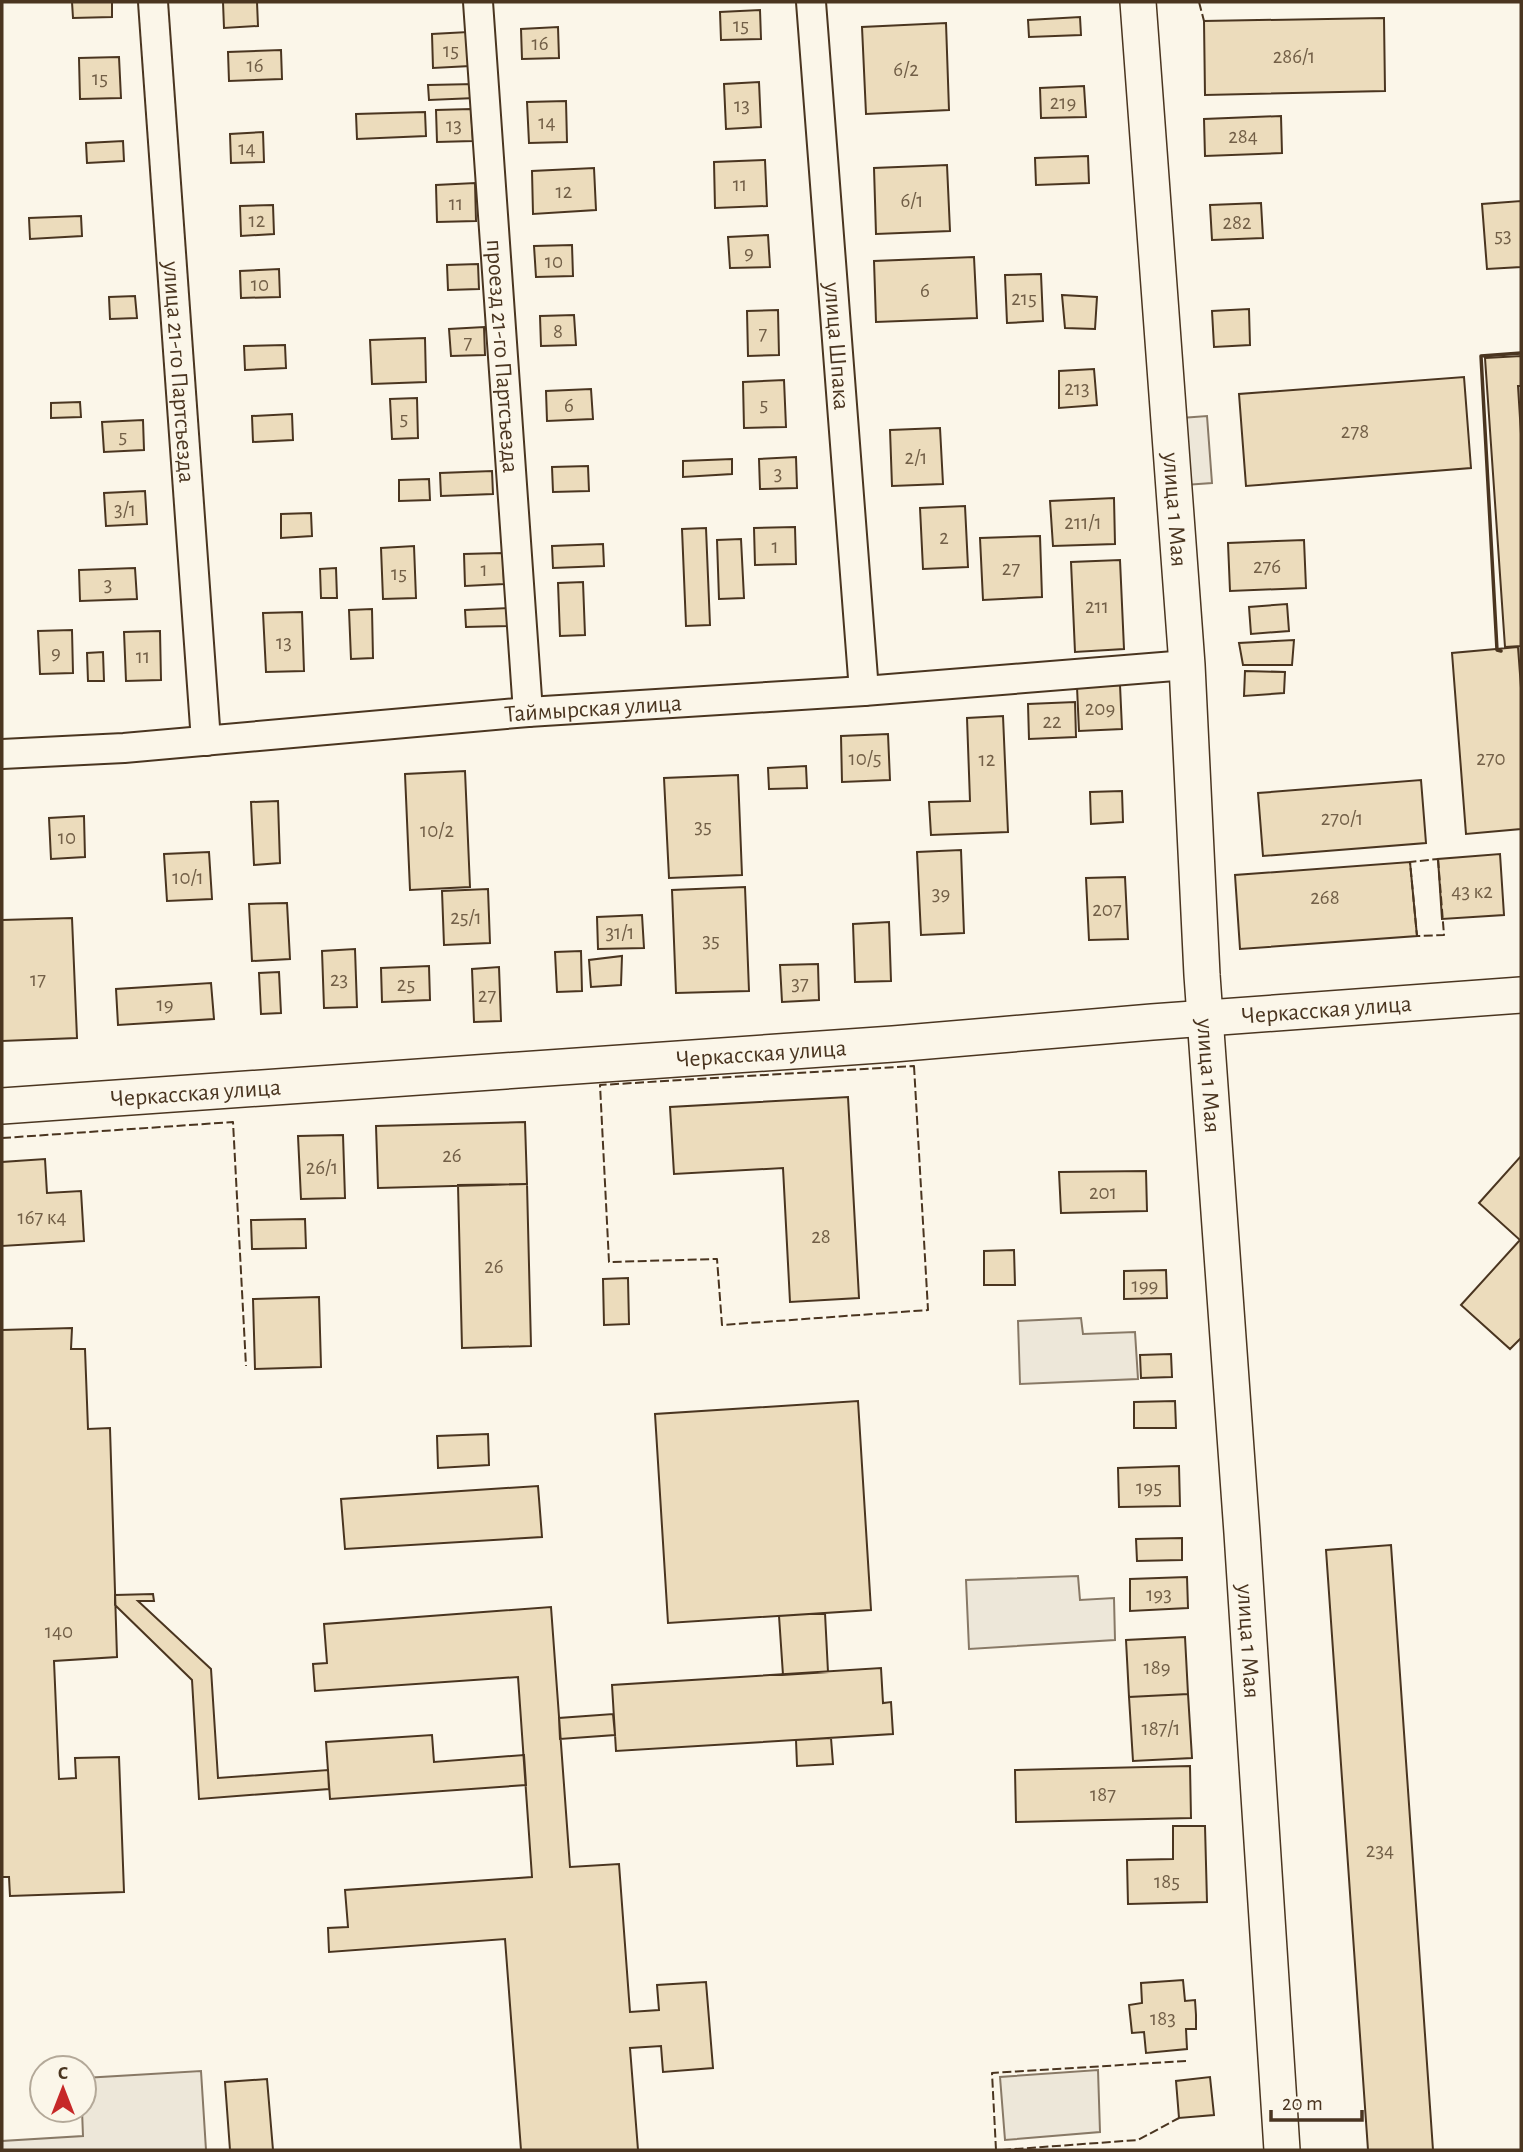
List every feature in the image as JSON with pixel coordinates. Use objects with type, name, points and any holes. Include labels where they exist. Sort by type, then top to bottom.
[{"type":"street","name":"улица 21-го Партсъезда","points":[[153,2],[206,741]]},
{"type":"street","name":"проезд 21-го Партсъезда","points":[[478,2],[528,712]]},
{"type":"street","name":"улица Шпака","points":[[811,2],[864,691]]},
{"type":"street","name":"улица 1 Мая","points":[[1138,2],[1187,665],[1205,1018],[1243,1545],[1282,2150]]},
{"type":"street","name":"Таймырская улица","points":[[2,754],[124,748],[528,712],[864,691],[1187,665]]},
{"type":"street","name":"Черкасская улица","points":[[2,1105],[892,1044],[1521,995]]},
{"type":"shaded area","points":[[1207,416],[1212,483],[1185,485],[1181,418]]},
{"type":"shaded area","points":[[1081,1318],[1083,1334],[1135,1332],[1138,1379],[1020,1384],[1018,1321]]},
{"type":"shaded area","points":[[1078,1576],[1080,1600],[1114,1598],[1115,1640],[969,1649],[966,1580]]},
{"type":"shaded area","points":[[1098,2070],[1100,2132],[1005,2140],[1000,2077]]},
{"type":"shaded area","points":[[201,2071],[206,2150],[2,2150],[2,2141],[83,2136],[83,2124],[98,2124],[98,2077]]},
{"type":"building","points":[[72,2],[112,2],[112,17],[73,18]]},
{"type":"building","points":[[223,2],[257,2],[258,26],[224,28]]},
{"type":"building","points":[[760,10],[761,39],[721,40],[720,12]]},
{"type":"building","points":[[1080,17],[1081,35],[1029,37],[1028,20]]},
{"type":"building","points":[[1384,18],[1385,91],[1205,95],[1204,21]]},
{"type":"building","points":[[946,23],[949,110],[866,114],[862,27]]},
{"type":"building","points":[[558,27],[559,58],[522,59],[521,29]]},
{"type":"building","points":[[468,32],[470,66],[433,68],[432,34]]},
{"type":"building","points":[[281,50],[282,79],[229,81],[228,52]]},
{"type":"building","points":[[119,57],[121,98],[80,99],[79,58]]},
{"type":"building","points":[[759,82],[761,127],[726,129],[724,84]]},
{"type":"building","points":[[475,84],[475,98],[429,100],[428,85]]},
{"type":"building","points":[[1084,86],[1086,117],[1041,118],[1040,88]]},
{"type":"building","points":[[566,101],[567,142],[529,143],[527,102]]},
{"type":"building","points":[[471,109],[473,141],[437,142],[436,110]]},
{"type":"building","points":[[425,112],[426,136],[357,139],[356,114]]},
{"type":"building","points":[[1281,116],[1282,153],[1205,156],[1204,119]]},
{"type":"building","points":[[263,132],[264,162],[231,163],[230,134]]},
{"type":"building","points":[[123,141],[124,161],[87,163],[86,143]]},
{"type":"building","points":[[1088,156],[1089,183],[1036,185],[1035,158]]},
{"type":"building","points":[[765,160],[767,206],[715,208],[714,162]]},
{"type":"building","points":[[947,165],[950,231],[876,234],[874,168]]},
{"type":"building","points":[[594,168],[596,210],[533,214],[532,171]]},
{"type":"building","points":[[475,183],[476,221],[437,222],[436,185]]},
{"type":"building","points":[[1521,201],[1521,267],[1487,269],[1482,204]]},
{"type":"building","points":[[1261,203],[1263,238],[1212,240],[1210,205]]},
{"type":"building","points":[[273,205],[274,234],[241,236],[240,206]]},
{"type":"building","points":[[81,216],[82,236],[30,239],[29,218]]},
{"type":"building","points":[[768,235],[770,267],[730,268],[728,237]]},
{"type":"building","points":[[572,245],[573,276],[536,277],[534,246]]},
{"type":"building","points":[[974,257],[977,318],[876,322],[874,261]]},
{"type":"building","points":[[478,264],[479,289],[448,290],[447,265]]},
{"type":"building","points":[[279,269],[280,297],[241,298],[240,271]]},
{"type":"building","points":[[1041,274],[1043,321],[1007,323],[1005,275]]},
{"type":"building","points":[[1062,295],[1097,297],[1095,329],[1065,328]]},
{"type":"building","points":[[135,296],[137,318],[110,319],[109,297]]},
{"type":"building","points":[[1249,309],[1250,345],[1214,347],[1212,311]]},
{"type":"building","points":[[778,310],[779,355],[748,356],[747,311]]},
{"type":"building","points":[[574,315],[576,345],[541,346],[540,316]]},
{"type":"building","points":[[484,327],[485,355],[451,356],[449,329]]},
{"type":"building","points":[[425,338],[426,382],[372,384],[370,340]]},
{"type":"building","points":[[285,345],[286,368],[245,370],[244,346]]},
{"type":"building","points":[[1521,356],[1521,386],[1518,386],[1521,434],[1521,646],[1505,647],[1485,358]]},
{"type":"building","points":[[1094,369],[1097,405],[1059,408],[1059,371]]},
{"type":"building","points":[[1464,377],[1471,468],[1246,486],[1239,394]]},
{"type":"building","points":[[784,380],[786,427],[744,428],[743,382]]},
{"type":"building","points":[[591,389],[593,419],[547,421],[546,391]]},
{"type":"building","points":[[417,398],[418,438],[392,439],[390,399]]},
{"type":"building","points":[[80,402],[81,417],[51,418],[51,403]]},
{"type":"building","points":[[292,414],[293,440],[253,442],[252,416]]},
{"type":"building","points":[[143,420],[144,450],[104,452],[102,422]]},
{"type":"building","points":[[940,428],[943,484],[892,486],[890,430]]},
{"type":"building","points":[[796,457],[797,488],[760,489],[759,459]]},
{"type":"building","points":[[732,459],[732,474],[683,477],[683,461]]},
{"type":"building","points":[[588,466],[589,491],[553,492],[552,467]]},
{"type":"building","points":[[492,471],[493,494],[441,496],[440,473]]},
{"type":"building","points":[[429,479],[430,500],[399,501],[399,480]]},
{"type":"building","points":[[145,491],[147,524],[106,526],[104,493]]},
{"type":"building","points":[[1114,498],[1115,544],[1053,546],[1050,501]]},
{"type":"building","points":[[965,506],[968,567],[923,569],[920,508]]},
{"type":"building","points":[[311,513],[312,536],[281,538],[281,514]]},
{"type":"building","points":[[795,527],[796,564],[755,565],[754,528]]},
{"type":"building","points":[[706,528],[710,625],[686,626],[682,529]]},
{"type":"building","points":[[1040,536],[1042,597],[983,600],[980,538]]},
{"type":"building","points":[[741,539],[744,598],[719,599],[717,540]]},
{"type":"building","points":[[1304,540],[1306,588],[1230,591],[1228,543]]},
{"type":"building","points":[[603,544],[604,566],[553,568],[552,546]]},
{"type":"building","points":[[414,546],[416,598],[383,599],[381,548]]},
{"type":"building","points":[[503,553],[504,584],[465,586],[464,554]]},
{"type":"building","points":[[1120,560],[1124,649],[1075,652],[1071,562]]},
{"type":"building","points":[[135,568],[137,599],[80,601],[79,570]]},
{"type":"building","points":[[336,568],[337,598],[321,598],[320,569]]},
{"type":"building","points":[[583,582],[585,635],[560,636],[558,583]]},
{"type":"building","points":[[1287,604],[1289,631],[1251,634],[1249,607]]},
{"type":"building","points":[[509,608],[509,626],[466,627],[465,610]]},
{"type":"building","points":[[372,609],[373,658],[351,659],[349,610]]},
{"type":"building","points":[[302,612],[304,671],[266,672],[263,613]]},
{"type":"building","points":[[72,630],[73,673],[40,674],[38,631]]},
{"type":"building","points":[[160,631],[161,680],[126,681],[124,632]]},
{"type":"building","points":[[1294,640],[1292,665],[1243,665],[1239,643]]},
{"type":"building","points":[[1518,647],[1521,688],[1521,829],[1466,834],[1452,653]]},
{"type":"building","points":[[103,652],[104,681],[88,681],[87,653]]},
{"type":"building","points":[[1245,671],[1285,672],[1284,693],[1244,696]]},
{"type":"building","points":[[1120,685],[1122,729],[1079,731],[1077,687]]},
{"type":"building","points":[[1075,702],[1076,737],[1029,739],[1028,704]]},
{"type":"building","points":[[1003,716],[1008,832],[931,835],[929,802],[970,801],[967,718]]},
{"type":"building","points":[[888,734],[890,780],[842,782],[841,736]]},
{"type":"building","points":[[806,766],[807,788],[769,789],[768,768]]},
{"type":"building","points":[[465,771],[470,887],[410,890],[405,774]]},
{"type":"building","points":[[738,775],[742,875],[669,878],[664,778]]},
{"type":"building","points":[[1421,780],[1426,843],[1263,856],[1258,793]]},
{"type":"building","points":[[1122,791],[1123,822],[1091,824],[1090,792]]},
{"type":"building","points":[[278,801],[280,863],[254,865],[251,802]]},
{"type":"building","points":[[84,816],[85,857],[51,859],[49,818]]},
{"type":"building","points":[[961,850],[964,933],[921,935],[917,852]]},
{"type":"building","points":[[209,852],[212,899],[167,901],[164,854]]},
{"type":"building","points":[[1500,854],[1504,915],[1442,919],[1438,859]]},
{"type":"building","points":[[1410,862],[1417,936],[1240,949],[1235,875]]},
{"type":"building","points":[[1125,877],[1128,939],[1089,940],[1086,878]]},
{"type":"building","points":[[745,887],[749,991],[676,993],[672,890]]},
{"type":"building","points":[[488,889],[490,943],[444,945],[442,891]]},
{"type":"building","points":[[287,903],[290,959],[252,961],[249,904]]},
{"type":"building","points":[[642,915],[644,948],[598,949],[597,917]]},
{"type":"building","points":[[72,918],[77,1038],[2,1041],[2,920]]},
{"type":"building","points":[[889,922],[891,981],[855,982],[853,924]]},
{"type":"building","points":[[355,949],[357,1007],[324,1008],[322,951]]},
{"type":"building","points":[[581,951],[582,991],[557,992],[555,952]]},
{"type":"building","points":[[622,956],[621,985],[591,987],[589,960]]},
{"type":"building","points":[[818,964],[819,1000],[782,1002],[780,965]]},
{"type":"building","points":[[429,966],[430,1000],[382,1002],[381,968]]},
{"type":"building","points":[[499,967],[501,1021],[474,1022],[472,969]]},
{"type":"building","points":[[279,972],[281,1013],[261,1014],[259,973]]},
{"type":"building","points":[[211,983],[214,1019],[118,1025],[116,989]]},
{"type":"building","points":[[848,1097],[859,1298],[790,1302],[783,1168],[674,1174],[670,1107]]},
{"type":"building","points":[[525,1122],[527,1184],[378,1188],[376,1126]]},
{"type":"building","points":[[343,1135],[345,1198],[301,1199],[298,1136]]},
{"type":"building","points":[[1521,1156],[1521,1338],[1510,1349],[1461,1305],[1520,1240],[1479,1203]]},
{"type":"building","points":[[45,1159],[47,1193],[81,1191],[84,1241],[2,1246],[2,1162]]},
{"type":"building","points":[[1146,1171],[1147,1211],[1061,1213],[1059,1172]]},
{"type":"building","points":[[527,1184],[531,1346],[462,1348],[458,1185]]},
{"type":"building","points":[[305,1219],[306,1248],[252,1249],[251,1220]]},
{"type":"building","points":[[1014,1250],[1015,1285],[984,1285],[984,1251]]},
{"type":"building","points":[[1166,1270],[1167,1298],[1124,1299],[1124,1271]]},
{"type":"building","points":[[628,1278],[629,1324],[604,1325],[603,1279]]},
{"type":"building","points":[[319,1297],[321,1367],[255,1369],[253,1299]]},
{"type":"building","points":[[72,1328],[71,1349],[85,1349],[88,1429],[110,1428],[117,1657],[54,1661],[59,1779],[76,1778],[75,1758],[119,1757],[124,1892],[10,1896],[9,1877],[2,1877],[2,1330]]},
{"type":"building","points":[[1171,1354],[1172,1377],[1141,1378],[1140,1355]]},
{"type":"building","points":[[858,1401],[871,1610],[668,1623],[655,1414]]},
{"type":"building","points":[[1175,1401],[1176,1428],[1134,1428],[1134,1402]]},
{"type":"building","points":[[488,1434],[489,1465],[438,1468],[437,1436]]},
{"type":"building","points":[[1179,1466],[1180,1506],[1119,1507],[1118,1468]]},
{"type":"building","points":[[538,1486],[542,1537],[345,1549],[341,1499]]},
{"type":"building","points":[[1182,1538],[1182,1560],[1137,1561],[1136,1539]]},
{"type":"building","points":[[1391,1545],[1433,2150],[1368,2150],[1326,1550]]},
{"type":"building","points":[[1187,1577],[1188,1608],[1130,1611],[1130,1579]]},
{"type":"building","points":[[153,1594],[154,1601],[138,1601],[211,1669],[218,1778],[328,1770],[329,1789],[199,1799],[192,1680],[115,1605],[115,1595]]},
{"type":"building","points":[[551,1607],[570,1867],[619,1864],[630,2012],[659,2010],[657,1985],[706,1982],[713,2068],[663,2072],[661,2046],[630,2048],[638,2150],[521,2150],[505,1939],[329,1952],[328,1928],[348,1927],[345,1890],[532,1877],[518,1677],[315,1691],[313,1664],[327,1663],[324,1624]]},
{"type":"building","points":[[825,1613],[828,1672],[783,1675],[779,1616]]},
{"type":"building","points":[[1185,1637],[1188,1694],[1129,1697],[1126,1640]]},
{"type":"building","points":[[881,1668],[883,1703],[891,1702],[893,1734],[616,1751],[612,1685]]},
{"type":"building","points":[[1188,1694],[1192,1758],[1133,1761],[1129,1697]]},
{"type":"building","points":[[613,1714],[615,1735],[560,1739],[559,1718]]},
{"type":"building","points":[[432,1735],[434,1762],[524,1755],[526,1785],[330,1799],[326,1742]]},
{"type":"building","points":[[831,1738],[833,1764],[797,1766],[796,1740]]},
{"type":"building","points":[[1190,1766],[1191,1818],[1016,1822],[1015,1770]]},
{"type":"building","points":[[1173,1826],[1205,1826],[1207,1902],[1128,1904],[1127,1860],[1173,1859]]},
{"type":"building","points":[[1183,1980],[1185,2001],[1195,2000],[1196,2015],[1196,2029],[1186,2029],[1187,2049],[1146,2053],[1144,2032],[1132,2033],[1129,2005],[1142,2003],[1141,1983]]},
{"type":"building","points":[[1210,2077],[1214,2115],[1179,2118],[1176,2081]]},
{"type":"building","points":[[267,2079],[273,2150],[230,2150],[225,2082]]},
{"type":"fence","points":[[1199,2],[1204,21]]},
{"type":"fence","points":[[1438,859],[1444,935],[1417,936],[1410,862],[1438,859]]},
{"type":"fence","points":[[914,1066],[928,1310],[722,1325],[717,1259],[609,1262],[600,1085],[914,1066]]},
{"type":"fence","points":[[2,1138],[233,1122],[246,1366]]},
{"type":"fence","points":[[996,2150],[992,2073],[1186,2061]]},
{"type":"fence","points":[[1002,2150],[1138,2140],[1179,2118]]},
{"type":"wall","points":[[1501,651],[1497,650],[1481,356],[1521,353]]}]
